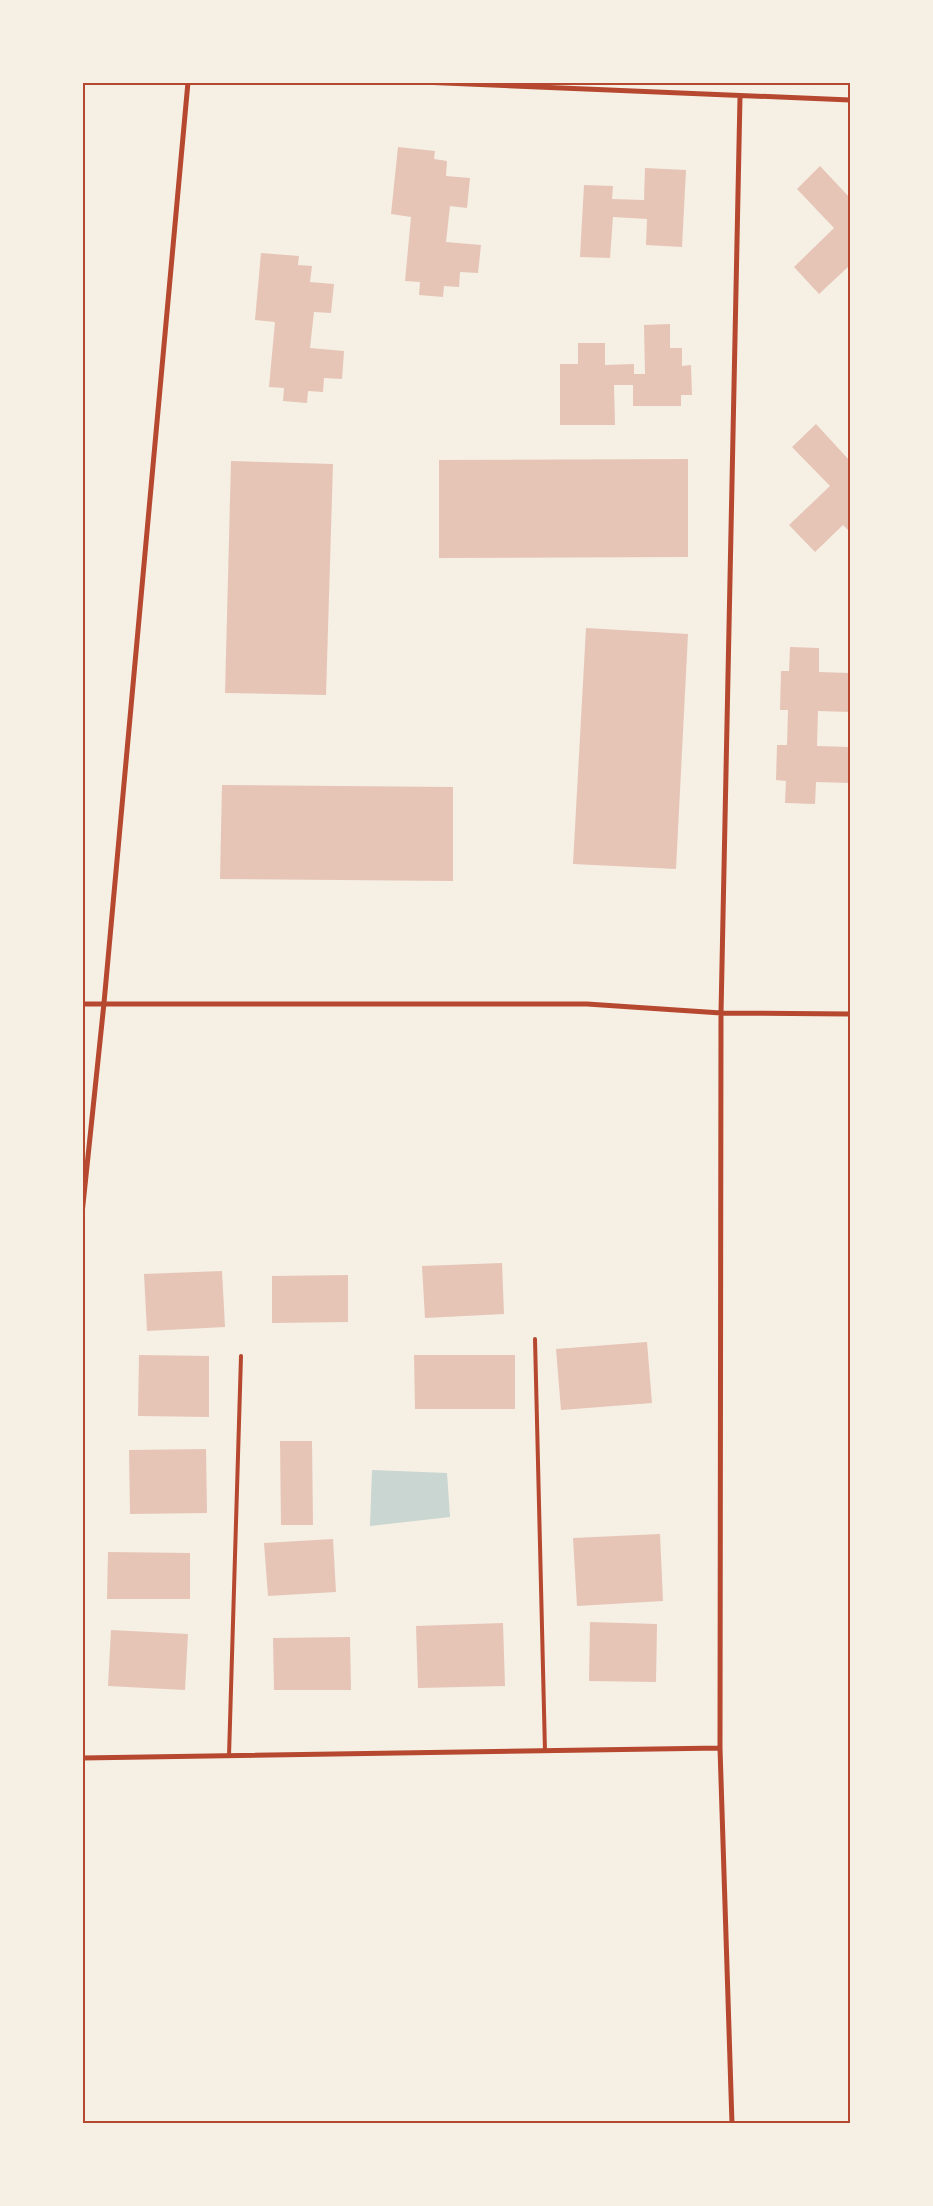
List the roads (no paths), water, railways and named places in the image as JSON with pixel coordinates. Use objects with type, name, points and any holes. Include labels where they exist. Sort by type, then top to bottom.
[{"type":"street","points":[[82,1214],[104,1003],[188,82]]},
{"type":"street","points":[[421,82],[740,97],[850,100]]},
{"type":"street","points":[[732,2124],[720,1748],[721,1013],[740,97]]},
{"type":"street","points":[[82,1004],[587,1004],[721,1013],[850,1014]]},
{"type":"street","points":[[82,1758],[720,1748]]},
{"type":"lane","points":[[535,1340],[545,1751]]},
{"type":"lane","points":[[229,1756],[241,1356]]}]
